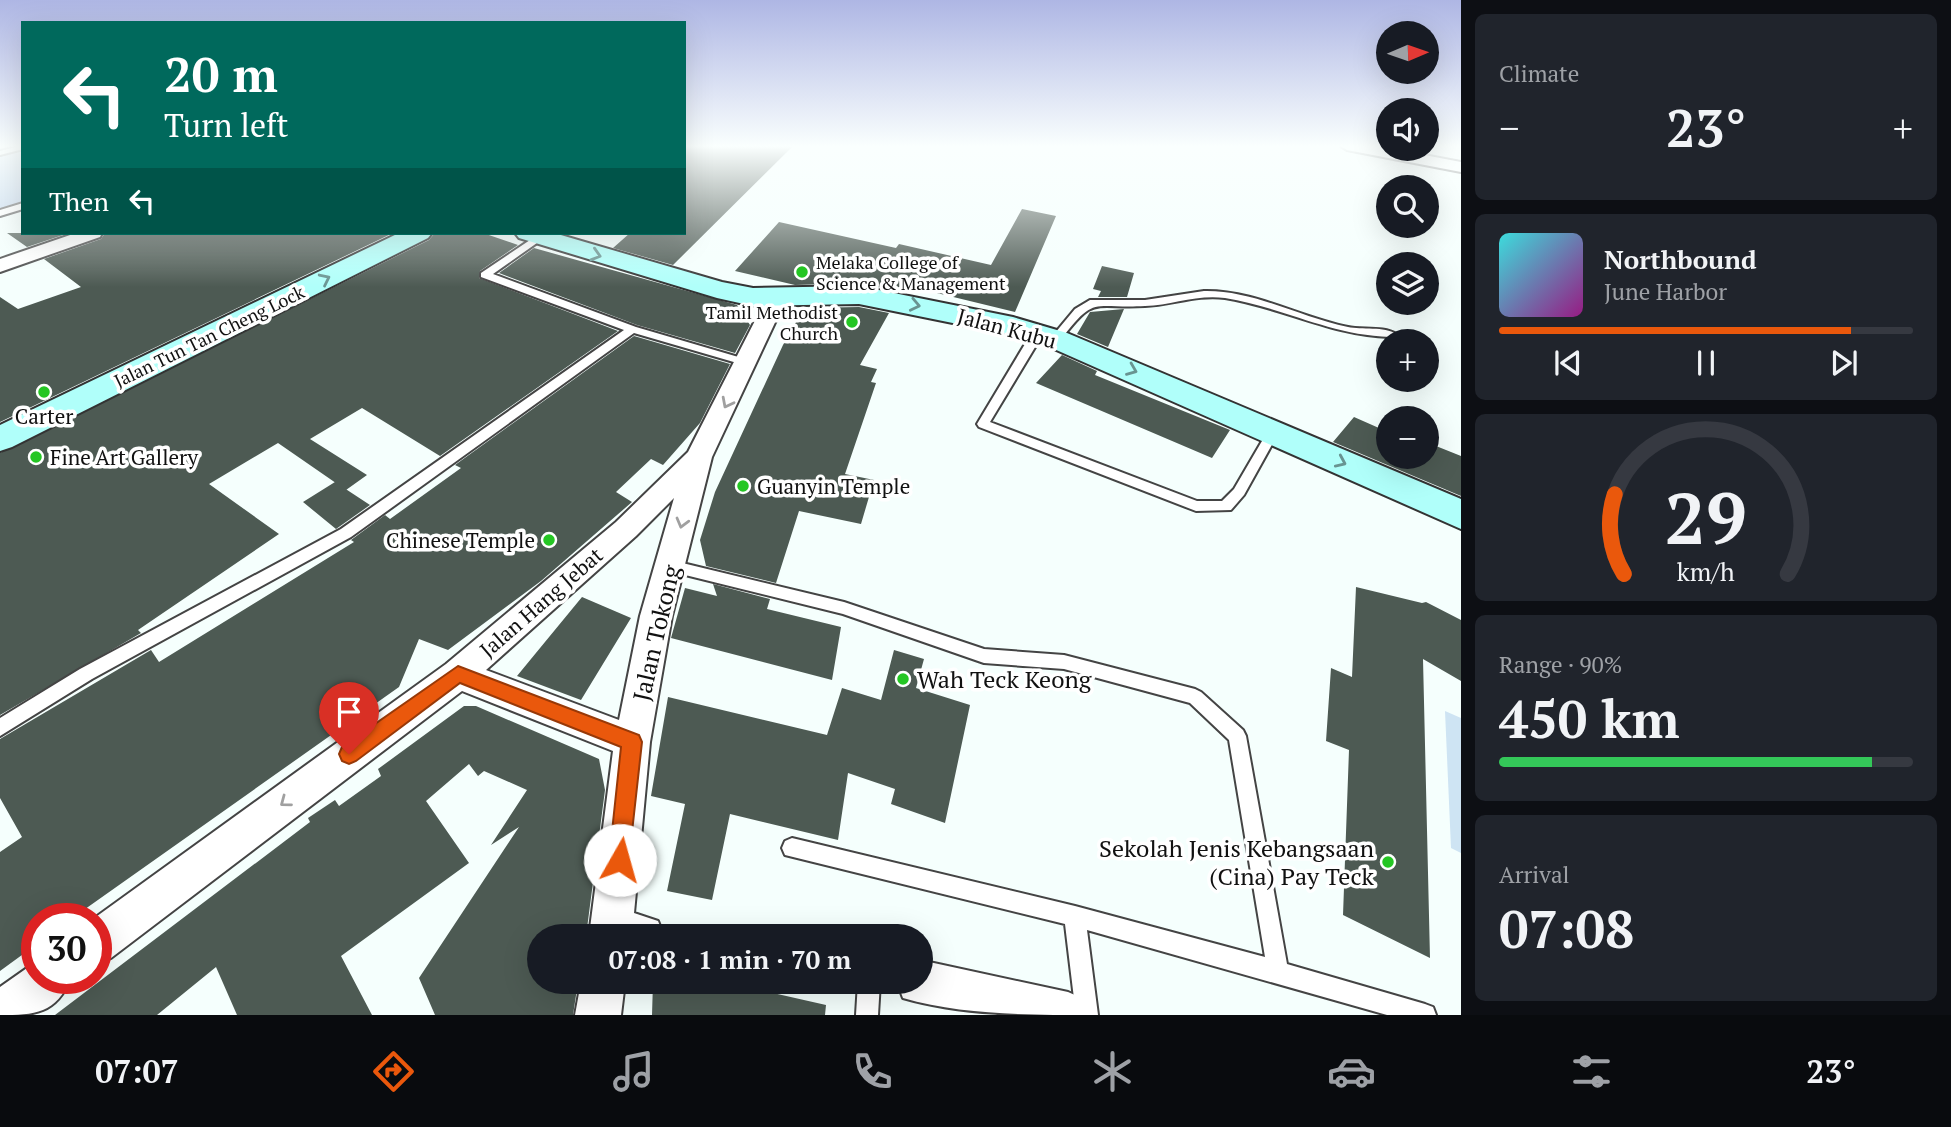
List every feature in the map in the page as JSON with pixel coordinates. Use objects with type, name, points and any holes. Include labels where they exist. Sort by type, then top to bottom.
[{"type":"main road","name":"Jalan Tun Tan Cheng Lock","points":[[0,439],[415,235]]},
{"type":"main road","name":"Jalan Kubu","points":[[534,235],[717,290],[777,297],[840,294],[878,297],[1046,337],[1273,432],[1461,515]]},
{"type":"street","points":[[0,266],[87,235]]},
{"type":"street","name":"Jalan Hang Jebat","points":[[112,931],[458,674],[626,528],[699,457],[748,363],[777,297]]},
{"type":"street","name":"Jalan Tokong","points":[[622,924],[632,742],[656,616],[699,457]]},
{"type":"street","points":[[458,674],[632,742]]},
{"type":"street","points":[[933,985],[1068,1015]]},
{"type":"street","points":[[0,1015],[28,994]]},
{"type":"street","points":[[598,1015],[601,994]]},
{"type":"lane","points":[[0,213],[21,207]]},
{"type":"lane","points":[[530,235],[485,275],[632,329],[748,363]]},
{"type":"lane","points":[[1273,432],[1239,492],[1226,506],[1196,506],[983,424],[1046,337],[1077,309],[1089,302],[1161,302],[1202,293],[1253,302],[1339,331],[1376,335]]},
{"type":"lane","points":[[0,728],[86,674],[346,533],[632,329]]},
{"type":"lane","points":[[670,566],[844,608],[984,656],[1064,662],[1195,697],[1237,736],[1278,972]]},
{"type":"lane","points":[[792,848],[1075,916],[1425,1015]]},
{"type":"lane","points":[[1075,916],[1087,1015]]},
{"type":"lane","points":[[867,1015],[868,994]]},
{"type":"shaded area","points":[[0,192],[21,192],[21,205],[0,211]]},
{"type":"shaded area","points":[[1445,711],[1461,718],[1461,853],[1451,848]]},
{"type":"building","points":[[686,192],[746,192],[673,265],[613,248],[628,235],[686,235]]},
{"type":"building","points":[[1022,209],[1056,216],[1015,312],[904,285],[901,292],[859,283],[795,285],[735,271],[779,222],[896,248],[899,244],[991,265]]},
{"type":"building","points":[[7,233],[63,235],[27,247]]},
{"type":"building","points":[[104,235],[389,235],[0,422],[0,297],[18,309],[81,287],[44,259],[101,239]]},
{"type":"building","points":[[433,235],[489,235],[518,245],[480,271],[479,278],[618,331],[440,456],[362,408],[310,439],[367,475],[346,490],[278,443],[209,484],[279,534],[138,630],[141,633],[0,715],[0,453],[429,240]]},
{"type":"building","points":[[534,248],[737,305],[750,325],[735,353],[637,325],[499,273]]},
{"type":"building","points":[[1102,266],[1134,273],[1127,297],[1098,297],[1101,291],[1093,289]]},
{"type":"building","points":[[859,307],[889,313],[860,365],[877,369],[871,382],[876,383],[845,474],[874,480],[861,524],[799,511],[776,583],[706,566],[700,540],[715,492],[783,345],[804,308]]},
{"type":"building","points":[[1124,309],[1108,347],[1077,334],[1090,312]]},
{"type":"building","points":[[634,336],[730,364],[700,423],[663,465],[651,459],[616,492],[632,502],[541,581],[448,650],[419,639],[399,687],[94,903],[21,903],[21,956],[0,971],[0,852],[22,837],[0,798],[0,739],[151,650],[159,662],[354,542],[351,540],[385,515],[390,519],[461,468],[455,465]]},
{"type":"building","points":[[1062,355],[1097,371],[1095,375],[1230,430],[1212,458],[1036,383]]},
{"type":"building","points":[[1354,417],[1376,427],[1376,460],[1333,442]]},
{"type":"building","points":[[1439,447],[1461,456],[1461,496],[1397,469],[1439,469]]},
{"type":"building","points":[[335,482],[370,505],[336,529],[303,502]]},
{"type":"building","points":[[713,584],[770,599],[767,609],[841,627],[832,680],[671,638],[685,588],[717,596]]},
{"type":"building","points":[[1356,587],[1426,602],[1461,620],[1461,681],[1423,659],[1430,958],[1343,915],[1349,750],[1326,741],[1331,668],[1352,677]]},
{"type":"building","points":[[582,597],[631,618],[581,700],[517,676]]},
{"type":"building","points":[[894,650],[924,659],[916,688],[970,705],[945,823],[891,804],[895,789],[848,773],[838,840],[730,814],[712,900],[667,891],[685,804],[651,796],[668,697],[827,735],[842,688],[881,700]]},
{"type":"building","points":[[464,706],[476,706],[599,759],[605,790],[588,924],[527,924],[527,994],[576,994],[573,1015],[435,1015],[419,978],[519,827],[491,845],[527,790],[484,771],[478,776],[469,764],[426,801],[469,863],[341,956],[372,1015],[237,1015],[216,967],[157,1015],[55,1015],[83,994],[112,994],[112,972],[310,822],[308,818],[335,800],[339,806],[381,776],[378,769]]},
{"type":"building","points":[[653,994],[777,994],[826,1005],[825,1015],[652,1015]]},
{"type":"place","name":"Melaka College of Science & Management","points":[[802,272]]},
{"type":"place","name":"Tamil Methodist Church","points":[[852,322]]},
{"type":"place","name":"Carter","points":[[44,392]]},
{"type":"place","name":"Fine Art Gallery","points":[[36,457]]},
{"type":"place","name":"Guanyin Temple","points":[[743,486]]},
{"type":"place","name":"Chinese Temple","points":[[549,540]]},
{"type":"place","name":"Wah Teck Keong","points":[[903,679]]},
{"type":"place","name":"Sekolah Jenis Kebangsaan (Cina) Pay Teck","points":[[1388,862]]},
{"type":"route","points":[[349,754],[458,674],[626,739],[632,742],[620,860]]}]
